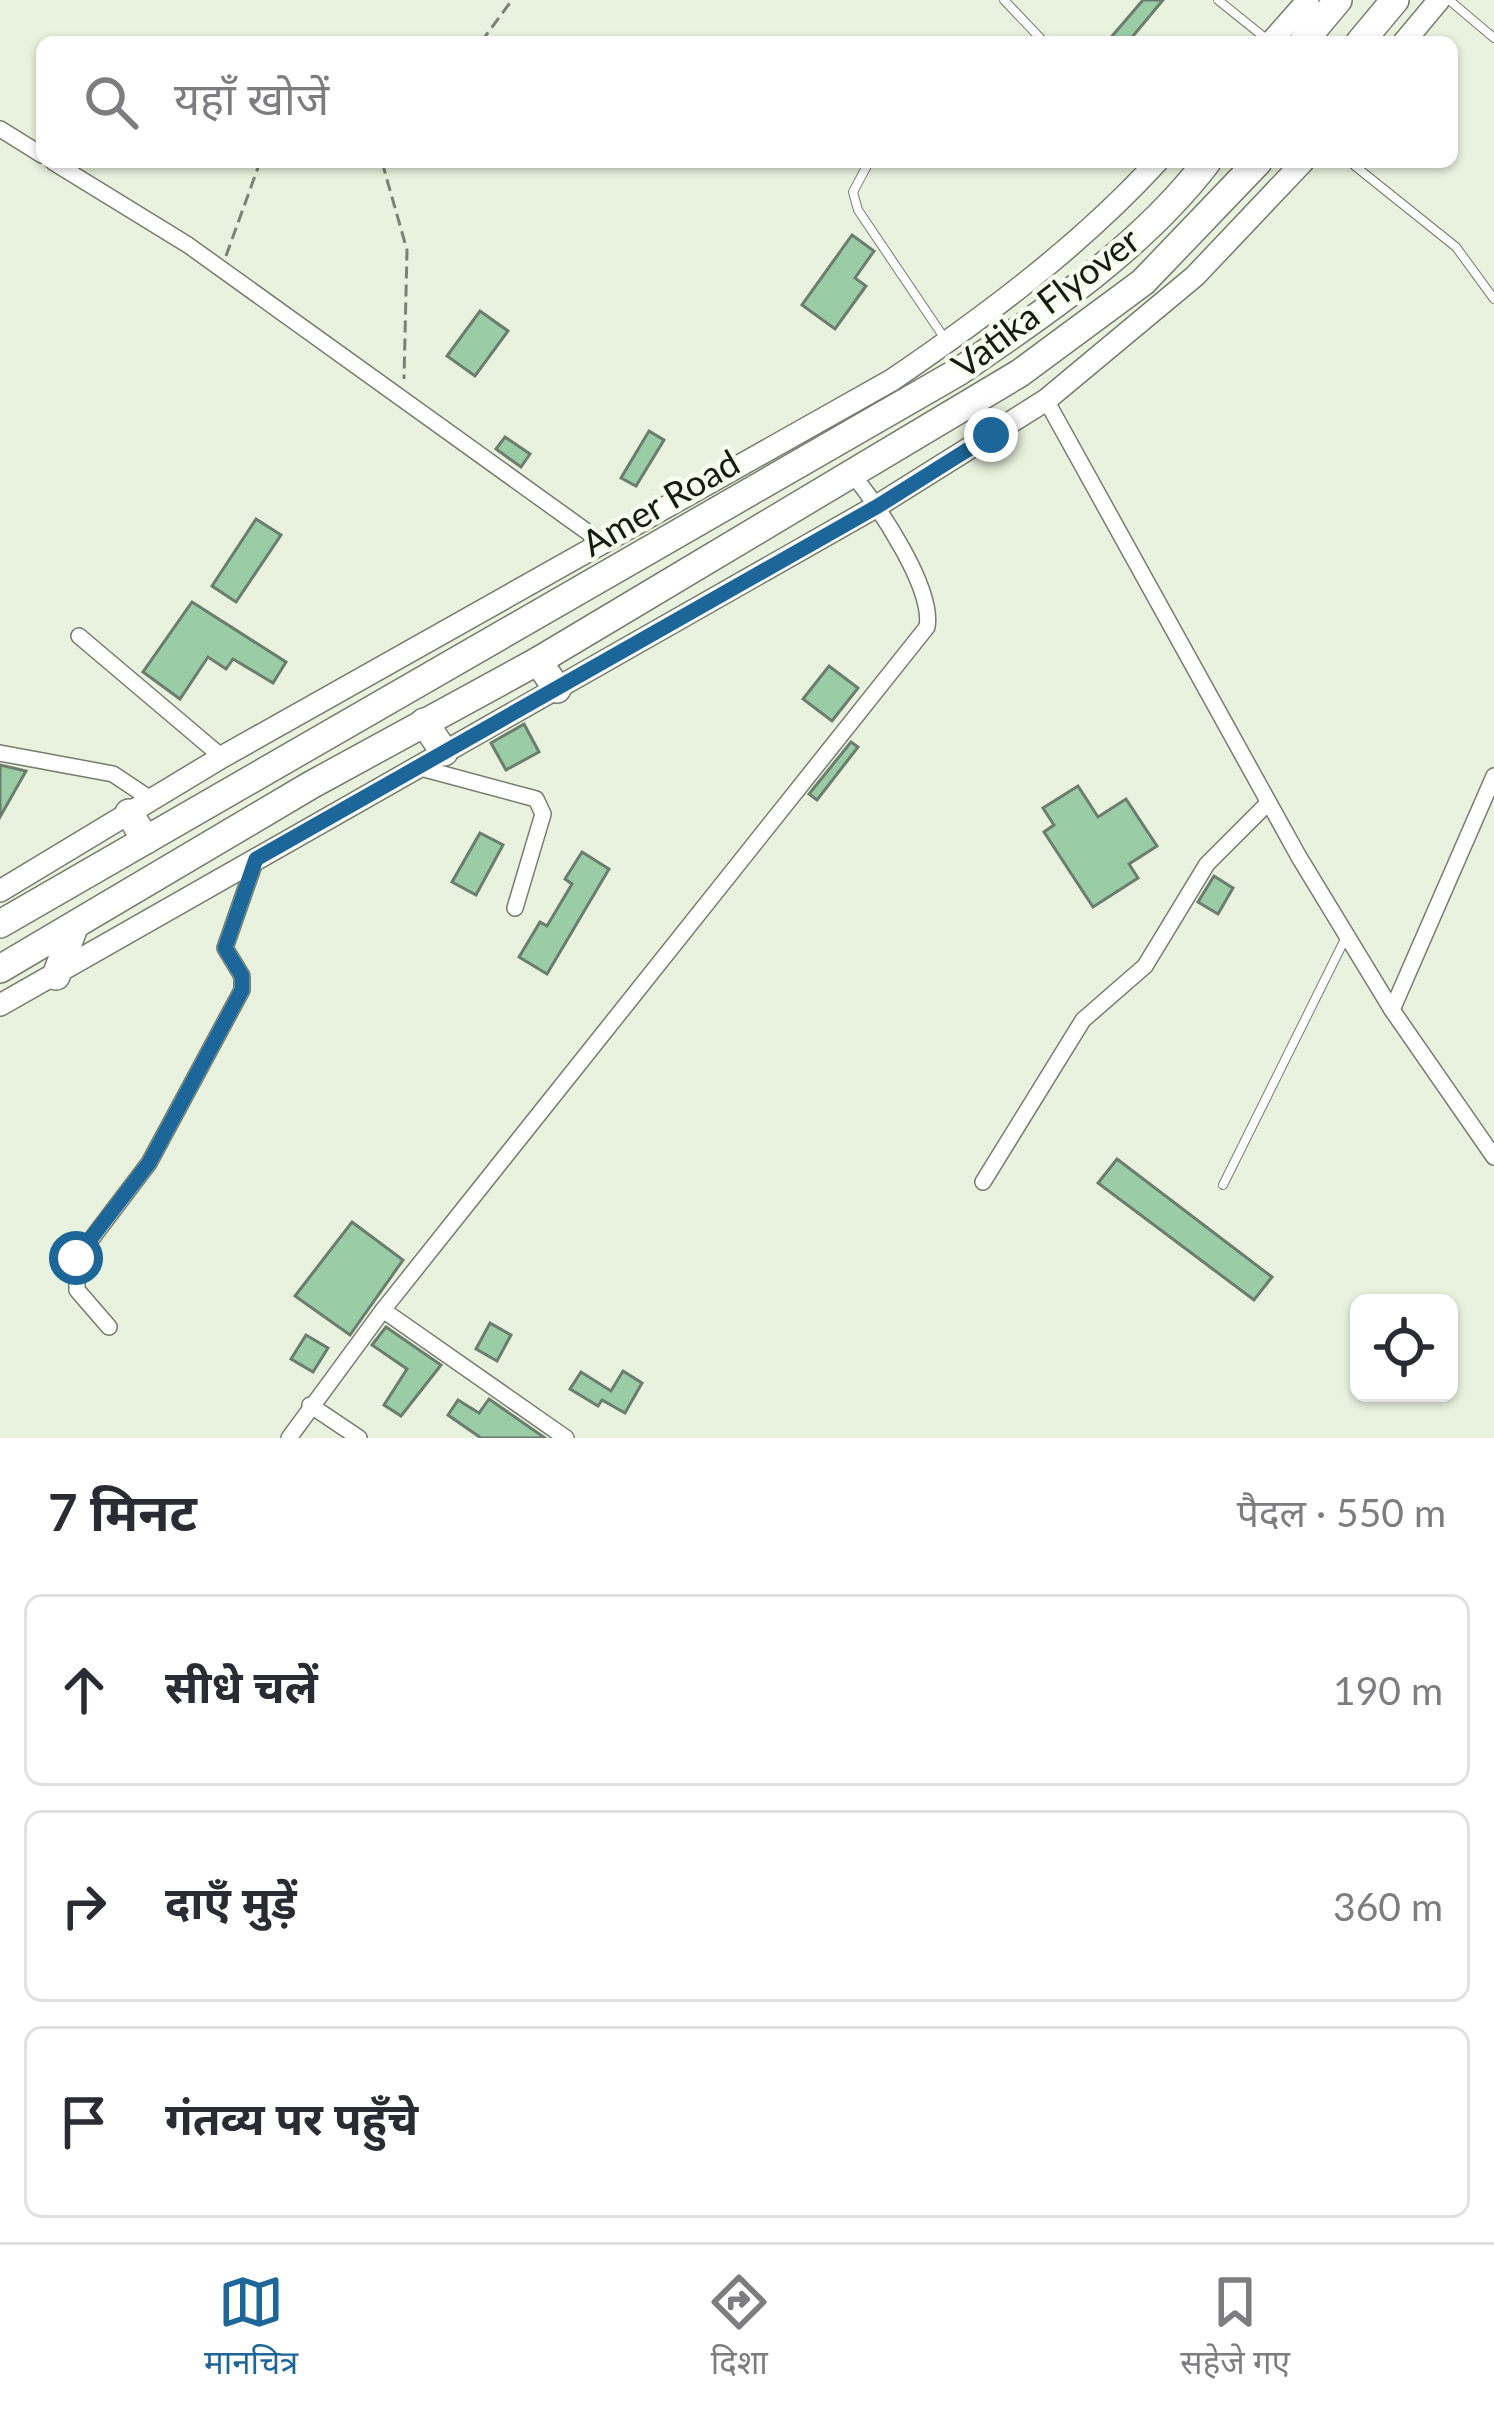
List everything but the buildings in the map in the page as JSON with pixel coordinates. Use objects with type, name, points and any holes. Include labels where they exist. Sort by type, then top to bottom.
[{"type":"highway","points":[[1308,36],[1338,0]]},
{"type":"highway","points":[[1365,36],[1396,0]]},
{"type":"highway","points":[[1184,188],[1202,168]]},
{"type":"highway","name":"Vatika Flyover","points":[[0,969],[424,722],[538,661],[1020,373],[1143,282],[1252,168]]},
{"type":"highway","name":"Amer Road","points":[[0,924],[958,372],[1046,312],[1184,188]]},
{"type":"highway","points":[[672,503],[687,528]]},
{"type":"highway","points":[[538,661],[557,689]]},
{"type":"highway","points":[[424,722],[444,752]]},
{"type":"highway","points":[[141,807],[146,840]]},
{"type":"highway","points":[[56,976],[74,927]]},
{"type":"street","points":[[1275,36],[1308,0]]},
{"type":"street","points":[[1409,36],[1439,0]]},
{"type":"street","points":[[0,129],[36,151]]},
{"type":"street","points":[[62,168],[221,269],[600,542]]},
{"type":"street","points":[[0,891],[223,757],[892,380],[947,342],[1125,197],[1153,168]]},
{"type":"street","points":[[0,1005],[878,506],[1046,400],[1195,276],[1297,168]]},
{"type":"street","points":[[1046,400],[1346,935],[1494,1157]]},
{"type":"street","points":[[289,1438],[383,1310],[927,627],[930,611],[923,593],[878,506],[854,476]]},
{"type":"street","points":[[79,636],[223,757]]},
{"type":"street","points":[[0,753],[112,774],[141,807]]},
{"type":"street","points":[[417,767],[536,799],[543,814],[515,908]]},
{"type":"street","points":[[1392,1010],[1494,776]]},
{"type":"street","points":[[983,1182],[1083,1020],[1145,966],[1207,864],[1268,803]]},
{"type":"street","points":[[109,1327],[77,1290],[76,1258],[149,1163],[242,990],[242,976],[225,948],[256,859]]},
{"type":"street","points":[[383,1310],[566,1438]]},
{"type":"street","points":[[310,1406],[359,1438]]},
{"type":"lane","points":[[1004,0],[1036,36]]},
{"type":"lane","points":[[1449,0],[1494,38]]},
{"type":"lane","points":[[1221,1],[1263,36]]},
{"type":"lane","points":[[866,168],[853,192],[858,210],[947,342]]},
{"type":"lane","points":[[1165,168],[1184,188]]},
{"type":"lane","points":[[1357,168],[1456,247],[1494,299]]},
{"type":"lane","points":[[1223,1185],[1346,935]]},
{"type":"path","points":[[485,36],[512,0]]},
{"type":"path","points":[[221,269],[258,168]]},
{"type":"path","points":[[384,168],[407,250],[404,397]]},
{"type":"route","points":[[76,1258],[149,1163],[215,1048],[242,990],[242,976],[225,948],[256,859],[878,506],[991,435]]}]
